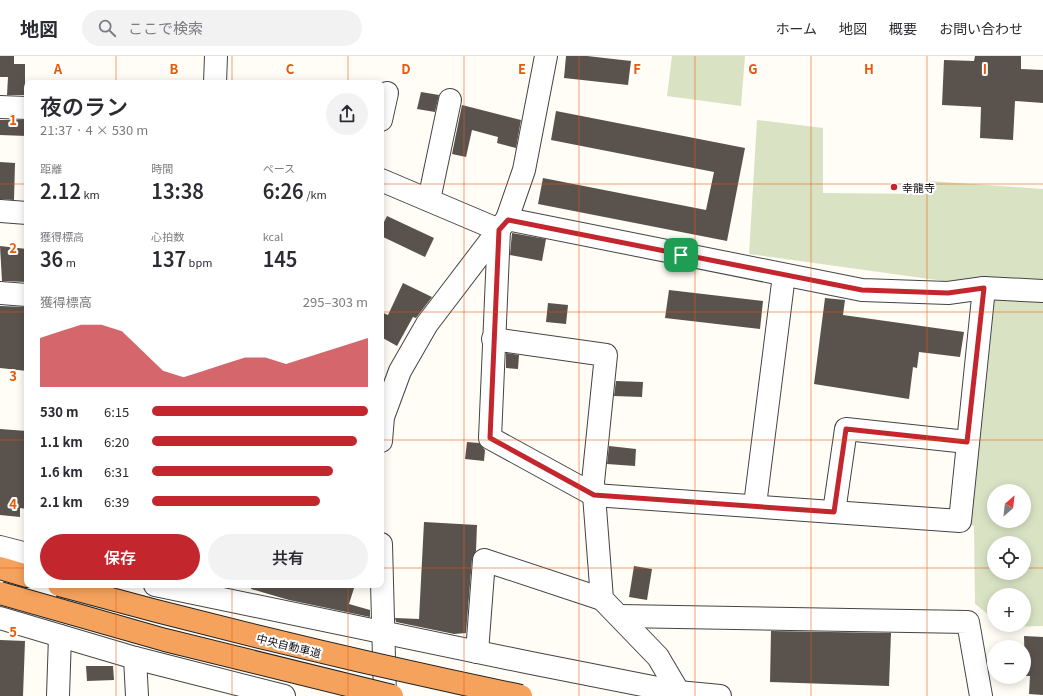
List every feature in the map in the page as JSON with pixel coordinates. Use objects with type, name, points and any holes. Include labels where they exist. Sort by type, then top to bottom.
[{"type":"highway","points":[[0,568],[24,575]]},
{"type":"highway","name":"中央自動車道","points":[[70,588],[285,644],[408,673],[521,696]]},
{"type":"highway","points":[[0,593],[165,640],[392,696]]},
{"type":"street","points":[[216,56],[216,80]]},
{"type":"street","points":[[384,414],[400,371],[427,324],[503,224],[524,170],[546,56]]},
{"type":"street","points":[[384,106],[387,93]]},
{"type":"street","points":[[429,200],[450,100]]},
{"type":"street","points":[[0,107],[24,108]]},
{"type":"street","points":[[384,181],[429,200],[503,224],[862,290],[948,293],[984,288],[1043,290]]},
{"type":"street","points":[[0,211],[24,213]]},
{"type":"street","points":[[503,224],[493,339],[490,438],[594,495],[755,505],[960,521],[984,288]]},
{"type":"street","points":[[755,505],[784,275]]},
{"type":"street","points":[[0,293],[24,295]]},
{"type":"street","points":[[493,339],[606,355],[593,482],[602,599]]},
{"type":"street","points":[[834,512],[846,429],[967,442]]},
{"type":"street","points":[[0,547],[24,553]]},
{"type":"street","points":[[478,652],[484,560],[602,599],[658,657],[680,694]]},
{"type":"street","points":[[169,588],[680,694],[720,696]]},
{"type":"street","points":[[382,588],[385,696]]},
{"type":"street","points":[[620,616],[968,622],[981,696]]},
{"type":"street","points":[[0,618],[135,658],[211,687],[284,696]]},
{"type":"street","points":[[58,696],[60,636]]},
{"type":"street","points":[[135,658],[137,696]]},
{"type":"green space","points":[[672,56],[745,56],[741,106],[667,96]]},
{"type":"green space","points":[[757,120],[823,128],[823,193],[930,194],[930,181],[1043,189],[1043,279],[951,282],[749,254]]},
{"type":"green space","points":[[991,294],[1043,297],[1043,626],[1031,626],[1031,588],[987,588],[987,613],[975,604],[974,526],[967,523]]},
{"type":"building","points":[[0,56],[14,56],[14,64],[25,64],[24,95],[7,95],[8,77],[0,77]]},
{"type":"building","points":[[566,56],[587,56],[631,61],[628,85],[564,78]]},
{"type":"building","points":[[975,56],[1021,56],[1021,69],[1043,70],[1043,103],[1015,101],[1013,140],[980,138],[981,107],[942,105],[944,60],[974,61]]},
{"type":"building","points":[[421,92],[439,95],[435,112],[417,109]]},
{"type":"building","points":[[462,105],[521,120],[516,148],[497,143],[498,137],[472,130],[466,157],[452,154]]},
{"type":"building","points":[[556,111],[745,148],[727,241],[538,204],[543,178],[706,210],[714,172],[551,140]]},
{"type":"building","points":[[0,120],[24,120],[24,136],[0,135]]},
{"type":"building","points":[[0,162],[15,163],[14,200],[0,199]]},
{"type":"building","points":[[387,216],[434,238],[425,257],[384,237],[384,222]]},
{"type":"building","points":[[512,233],[546,239],[542,261],[510,255]]},
{"type":"building","points":[[0,246],[24,249],[24,282],[2,281]]},
{"type":"building","points":[[403,283],[432,297],[416,318],[413,317],[397,346],[384,339],[384,313],[388,315]]},
{"type":"building","points":[[669,290],[763,301],[760,329],[665,318]]},
{"type":"building","points":[[825,298],[845,300],[843,315],[964,332],[960,357],[919,352],[917,368],[913,367],[909,399],[814,384]]},
{"type":"building","points":[[548,303],[568,305],[566,324],[546,322]]},
{"type":"building","points":[[0,306],[24,307],[24,371],[0,368]]},
{"type":"building","points":[[506,353],[519,355],[518,369],[506,368]]},
{"type":"building","points":[[616,381],[643,382],[642,397],[614,396]]},
{"type":"building","points":[[0,429],[24,431],[24,509],[20,508],[20,517],[0,515]]},
{"type":"building","points":[[467,442],[479,443],[485,450],[484,461],[465,459]]},
{"type":"building","points":[[609,446],[636,449],[635,466],[607,464]]},
{"type":"building","points":[[424,522],[477,525],[476,551],[472,559],[466,633],[454,634],[396,622],[395,618],[419,619]]},
{"type":"building","points":[[634,566],[652,569],[647,600],[629,597]]},
{"type":"building","points":[[354,588],[349,604],[370,610],[370,617],[289,600],[251,589]]},
{"type":"building","points":[[771,631],[891,633],[889,686],[770,682]]},
{"type":"building","points":[[1024,636],[1043,637],[1043,695],[1029,694],[1030,684],[1031,684],[1031,640],[1024,640]]},
{"type":"building","points":[[0,640],[25,641],[23,696],[0,696]]},
{"type":"building","points":[[86,666],[113,666],[114,680],[87,681]]},
{"type":"place","name":"幸龍寺","points":[[894,187]]},
{"type":"route","points":[[508,220],[681,255],[862,290],[948,293],[984,288],[967,442],[846,429],[834,512],[755,505],[594,495],[490,438],[493,339],[499,230],[508,220]]}]
